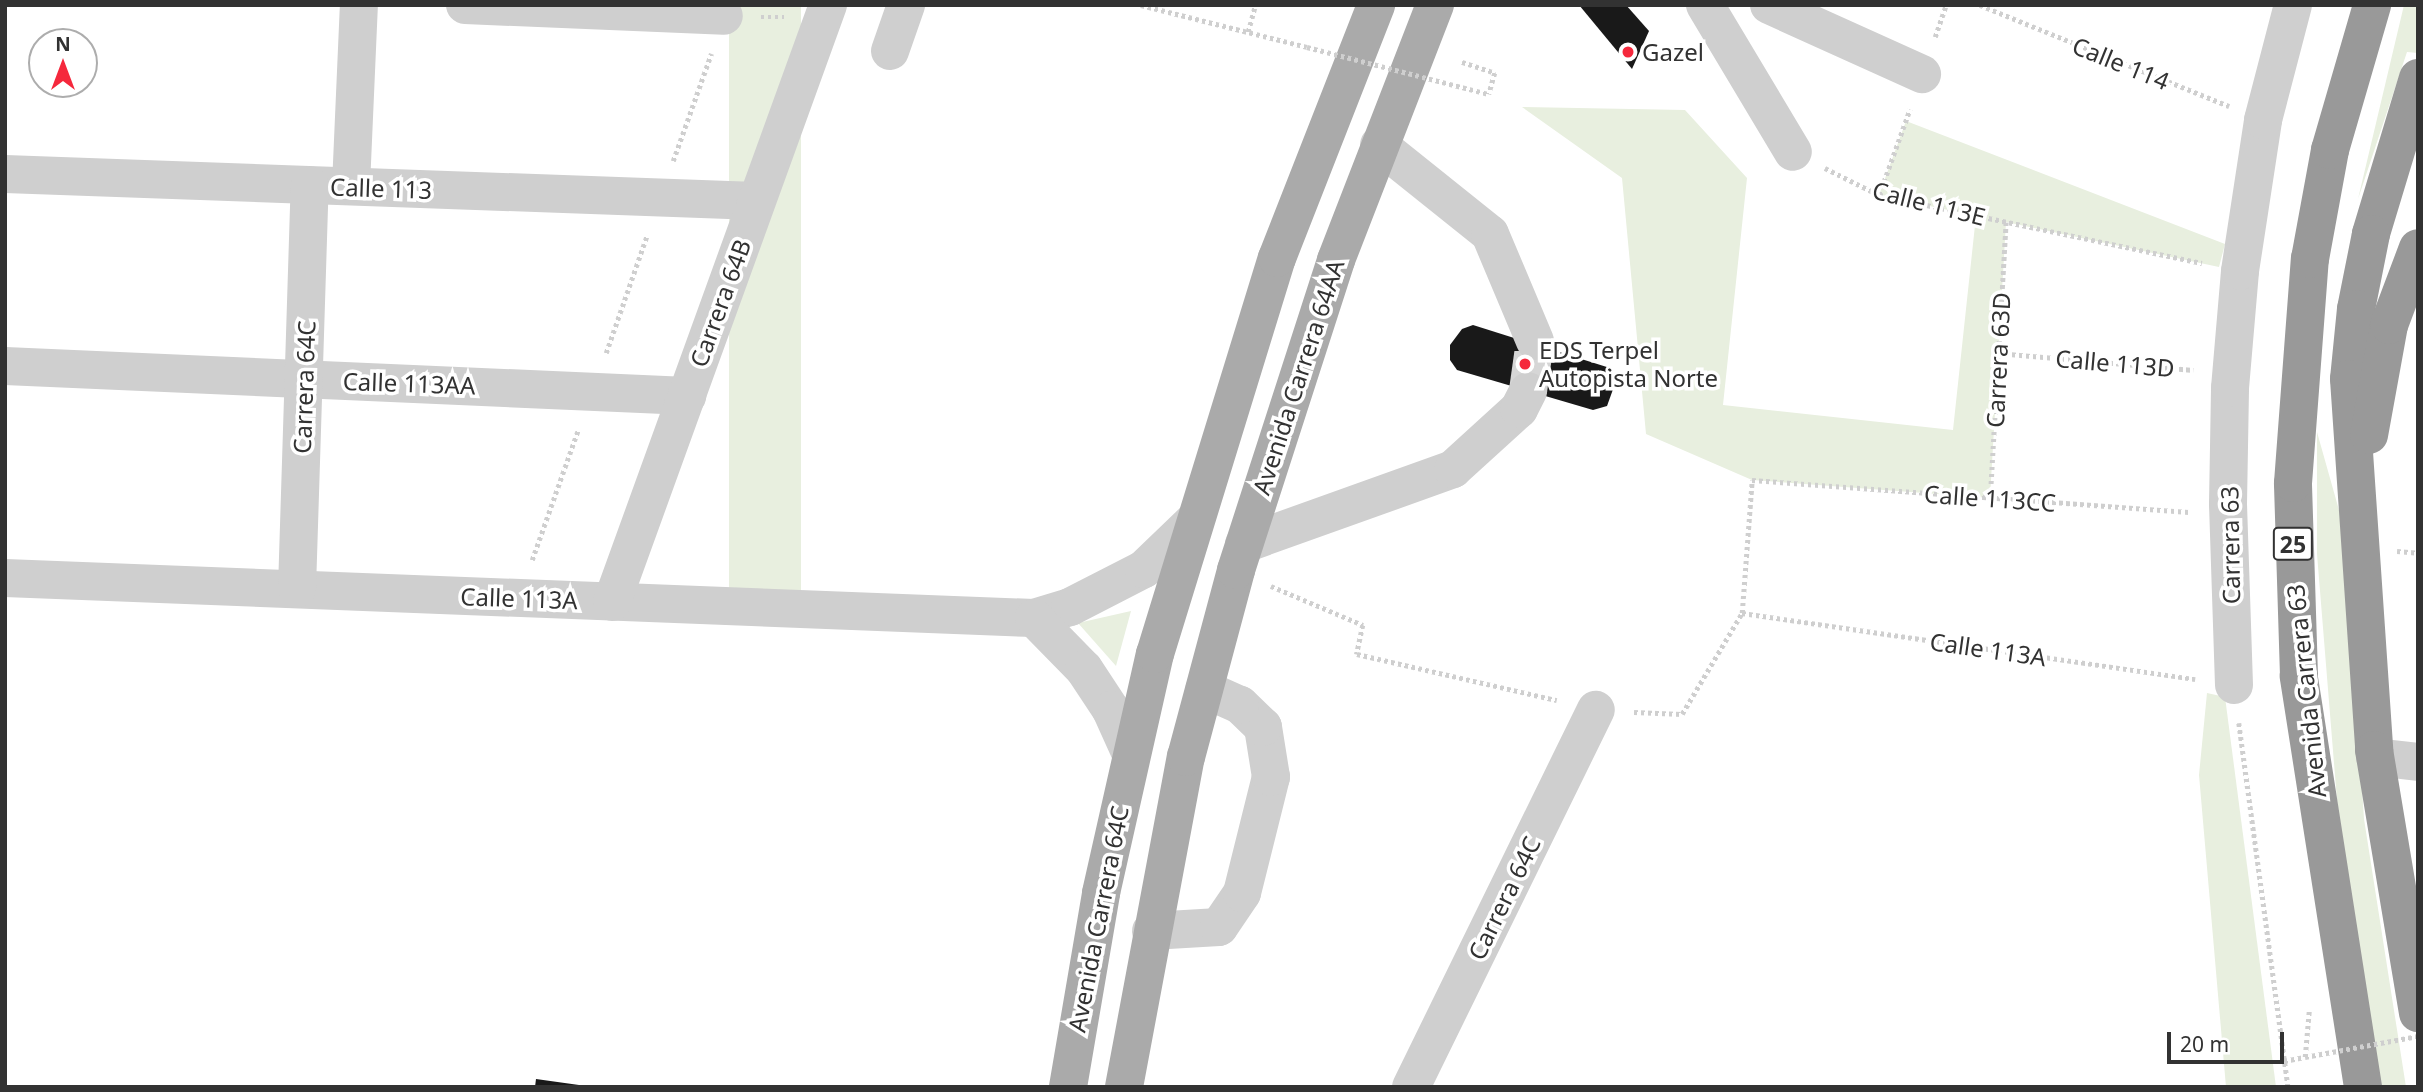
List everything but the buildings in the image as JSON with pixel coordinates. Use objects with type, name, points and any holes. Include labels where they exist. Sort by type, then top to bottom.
[{"type":"highway","name":"Avenida Carrera 63","points":[[2362,1087],[2299,676],[2293,483],[2309,259],[2330,150],[2372,5]]},
{"type":"highway","points":[[2416,84],[2371,234],[2356,309],[2349,418],[2362,549],[2375,757],[2418,1013]]},
{"type":"highway","points":[[2362,549],[2374,394],[2389,325],[2418,248]]},
{"type":"main road","points":[[1130,752],[1195,520],[1277,258],[1376,5]]},
{"type":"main road","name":"Avenida Carrera 64AA","points":[[1151,931],[1186,757],[1240,557],[1293,386],[1379,145],[1435,5]]},
{"type":"main road","name":"Avenida Carrera 64C","points":[[1068,1087],[1130,752]]},
{"type":"main road","points":[[1124,1087],[1151,931]]},
{"type":"street","points":[[351,186],[359,5]]},
{"type":"street","points":[[465,5],[724,16]]},
{"type":"street","points":[[890,51],[906,5]]},
{"type":"street","points":[[1705,5],[1793,152]]},
{"type":"street","points":[[1769,5],[1922,74]]},
{"type":"street","name":"Carrera 63","points":[[2234,685],[2228,515],[2232,374],[2240,271],[2263,120],[2293,5]]},
{"type":"street","name":"Carrera 64B","points":[[612,601],[826,12]]},
{"type":"street","points":[[1379,145],[1490,234],[1535,341]]},
{"type":"street","name":"Calle 113","points":[[5,174],[757,201]]},
{"type":"street","name":"Carrera 64C","points":[[297,589],[310,185]]},
{"type":"street","name":"Calle 113AA","points":[[5,366],[687,396]]},
{"type":"street","points":[[1240,557],[1454,469],[1518,409],[1528,391]]},
{"type":"street","name":"Calle 113A","points":[[5,578],[1034,618],[1070,607],[1144,569],[1195,520]]},
{"type":"street","points":[[1034,618],[1084,668],[1130,752]]},
{"type":"street","points":[[1151,931],[1219,927],[1242,892],[1271,777],[1264,727],[1240,705],[1204,689]]},
{"type":"street","name":"Carrera 64C","points":[[1411,1087],[1597,710]]},
{"type":"street","points":[[2375,757],[2418,762]]},
{"type":"path","points":[[1141,5],[1489,94],[1495,73],[1462,62]]},
{"type":"path","points":[[1248,33],[1255,5]]},
{"type":"path","name":"Calle 114","points":[[1980,5],[2263,120]]},
{"type":"path","points":[[520,598],[724,16],[826,12]]},
{"type":"path","name":"Calle 113E","points":[[1793,152],[1879,195],[2240,271]]},
{"type":"path","name":"Carrera 63D","points":[[1990,498],[2006,222]]},
{"type":"path","name":"Calle 113D","points":[[1998,353],[2232,374]]},
{"type":"path","name":"Calle 113CC","points":[[1742,612],[1752,480],[2228,515]]},
{"type":"path","points":[[1240,557],[1363,625],[1357,654],[1597,710],[1682,714],[1742,612]]},
{"type":"path","name":"Calle 113A","points":[[1742,612],[2234,685]]},
{"type":"path","points":[[2234,685],[2288,1087]]},
{"type":"path","points":[[2305,1057],[2309,1008]]},
{"type":"path","points":[[2284,1060],[2418,1036]]},
{"type":"green space","points":[[729,5],[801,5],[801,605],[729,605]]},
{"type":"green space","points":[[2404,5],[2418,5],[2418,53],[2407,52],[2358,199]]},
{"type":"green space","points":[[1522,107],[1685,110],[1747,178],[1723,405],[1953,430],[1976,216],[1879,195],[1906,121],[2225,244],[2219,267],[2006,222],[1990,498],[1752,480],[1646,434],[1622,178]]},
{"type":"green space","points":[[2317,432],[2346,535],[2364,819],[2406,1087],[2378,1087],[2337,800],[2317,554]]},
{"type":"green space","points":[[1131,611],[1116,666],[1078,623]]},
{"type":"green space","points":[[2207,693],[2225,697],[2276,1087],[2226,1087],[2199,775]]},
{"type":"tunnel","points":[[1528,391],[1535,341]]},
{"type":"place","name":"Gazel","points":[[1628,52]]},
{"type":"place","name":"EDS Terpel Autopista Norte","points":[[1525,364]]}]
